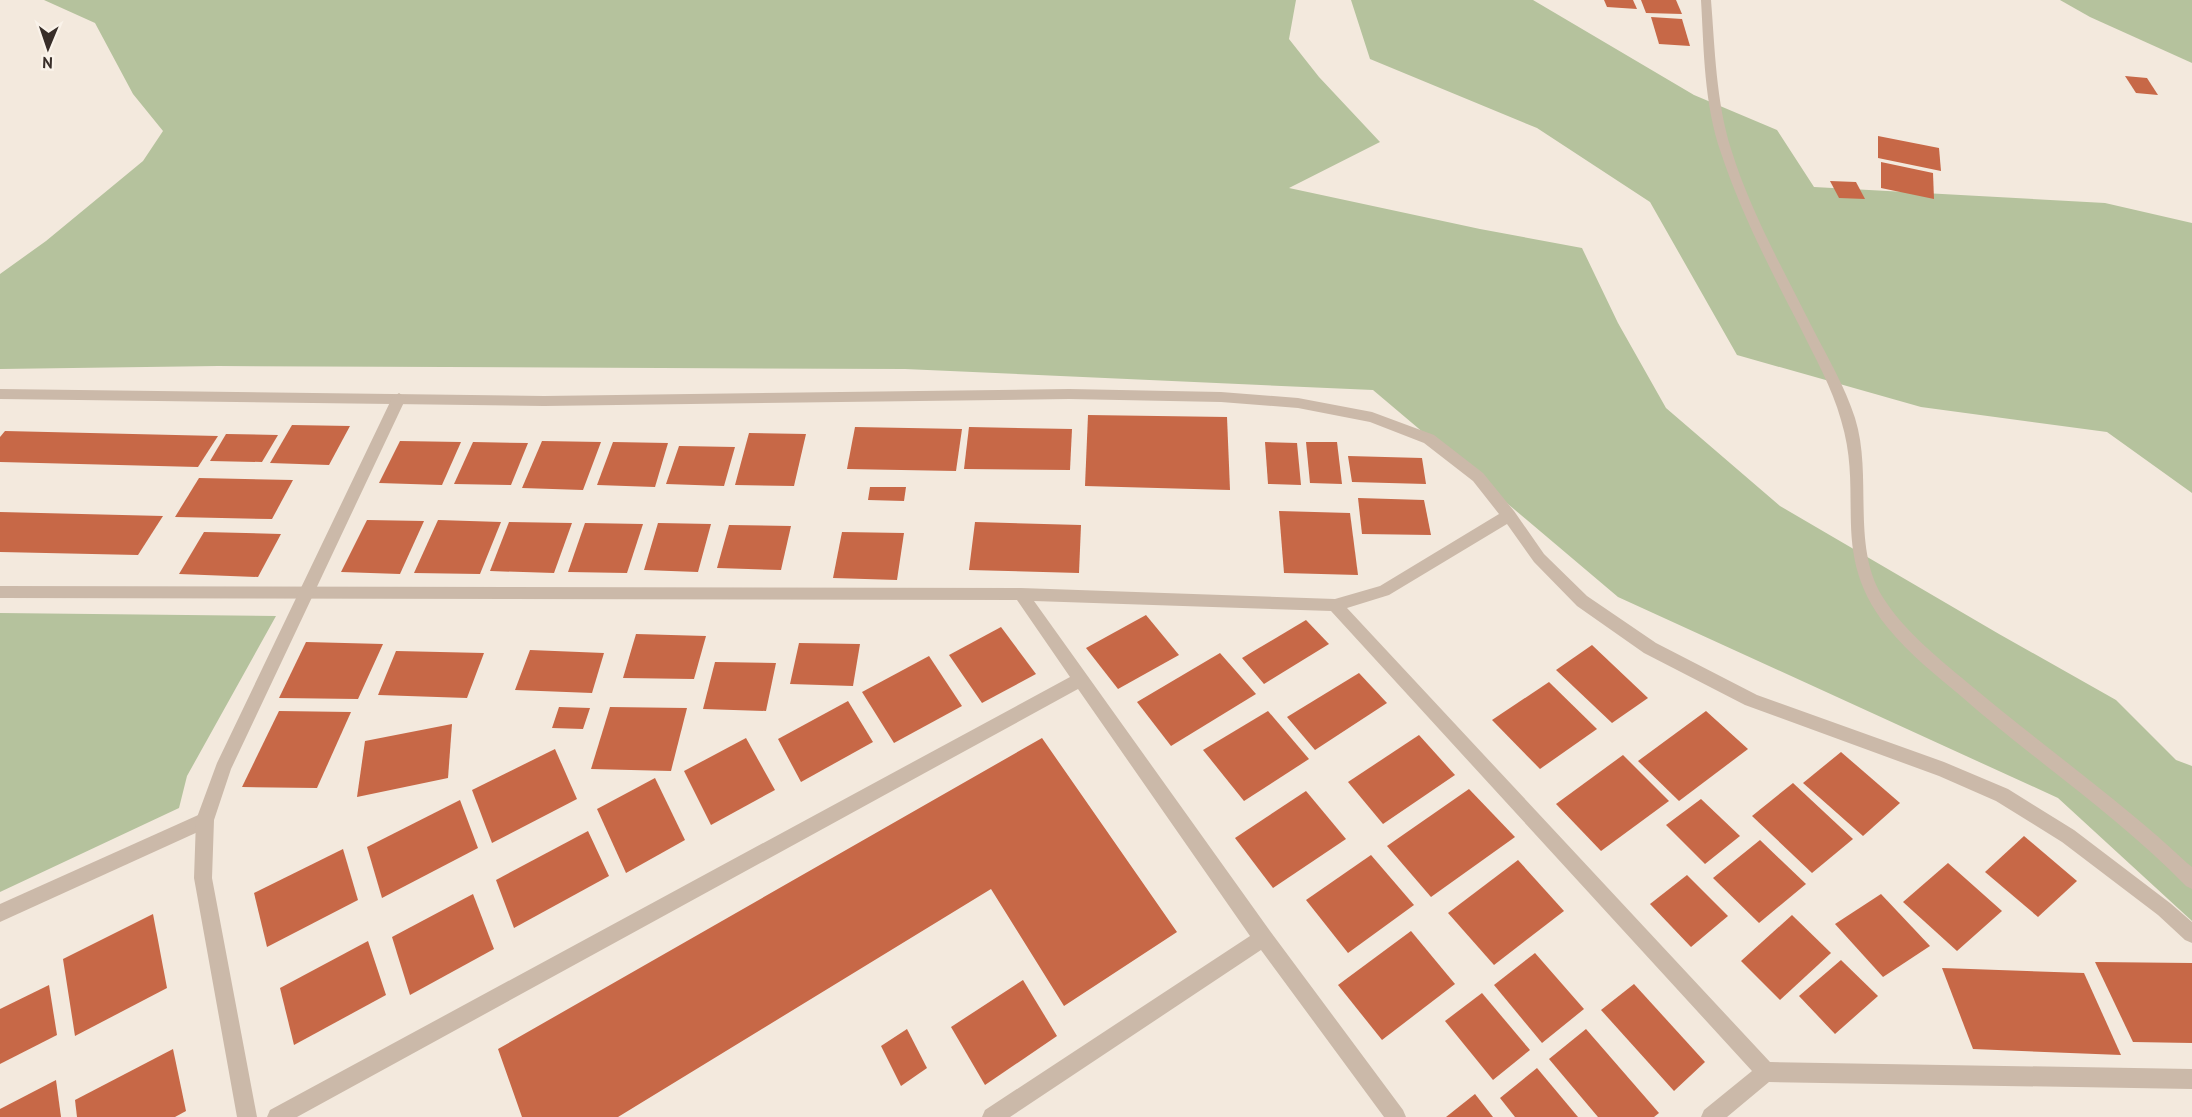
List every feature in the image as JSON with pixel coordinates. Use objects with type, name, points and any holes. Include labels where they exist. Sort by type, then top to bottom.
[{"type":"street","points":[[1706,0],[1716,110],[1726,151],[1752,215],[1842,399],[1852,434],[1858,468],[1856,521],[1859,558],[1871,590],[1893,623],[1937,666],[2000,722],[2115,811],[2192,880]]},
{"type":"street","points":[[0,394],[555,400],[1069,394],[1221,397],[1298,403],[1372,417],[1429,440],[1478,477],[1509,515],[1539,558],[1582,601],[1650,648],[1751,700],[1944,770],[2002,795],[2068,836],[2164,909],[2192,934]]},
{"type":"street","points":[[247,1117],[203,878],[206,820],[223,768],[399,398]]},
{"type":"street","points":[[0,592],[1021,594],[1335,605],[1384,591],[1509,515]]},
{"type":"street","points":[[1021,594],[1263,938],[1396,1117]]},
{"type":"street","points":[[1335,605],[1767,1072]]},
{"type":"street","points":[[277,1117],[1081,679]]},
{"type":"street","points":[[0,913],[206,820]]},
{"type":"street","points":[[992,1117],[1263,938]]},
{"type":"street","points":[[1711,1117],[1767,1072],[2192,1079]]},
{"type":"green space","points":[[44,0],[1296,0],[1289,39],[1319,77],[1380,142],[1289,188],[1480,229],[1582,248],[1618,323],[1666,408],[1780,506],[2116,700],[2176,760],[2192,766],[2192,921],[2058,798],[1618,597],[1373,390],[905,369],[218,366],[0,369],[0,274],[46,241],[143,161],[163,131],[133,94],[95,23]]},
{"type":"green space","points":[[1351,0],[1533,0],[1694,95],[1777,130],[1814,187],[2105,203],[2192,223],[2192,493],[2107,432],[1921,407],[1737,355],[1650,202],[1537,128],[1370,59]]},
{"type":"green space","points":[[2060,0],[2192,0],[2192,63],[2090,17]]},
{"type":"green space","points":[[0,613],[276,616],[187,776],[179,808],[0,892]]},
{"type":"building","points":[[1604,0],[1633,0],[1637,9],[1607,7]]},
{"type":"building","points":[[1641,0],[1676,0],[1682,14],[1646,13]]},
{"type":"building","points":[[1651,17],[1682,19],[1690,46],[1659,44]]},
{"type":"building","points":[[2125,76],[2147,78],[2158,95],[2136,93]]},
{"type":"building","points":[[1878,136],[1939,148],[1941,171],[1878,158]]},
{"type":"building","points":[[1881,162],[1933,173],[1934,199],[1881,188]]},
{"type":"building","points":[[1830,181],[1856,182],[1865,199],[1839,198]]},
{"type":"building","points":[[1088,415],[1227,417],[1230,490],[1085,486]]},
{"type":"building","points":[[292,425],[350,426],[329,465],[270,463]]},
{"type":"building","points":[[855,427],[962,429],[956,471],[847,469]]},
{"type":"building","points":[[969,427],[1072,429],[1070,470],[964,469]]},
{"type":"building","points":[[5,431],[218,436],[198,467],[0,462],[0,437]]},
{"type":"building","points":[[749,433],[806,434],[794,486],[735,485]]},
{"type":"building","points":[[226,434],[278,435],[262,462],[210,461]]},
{"type":"building","points":[[400,441],[461,442],[442,485],[379,483]]},
{"type":"building","points":[[542,441],[601,442],[583,490],[522,488]]},
{"type":"building","points":[[473,442],[528,443],[511,485],[454,484]]},
{"type":"building","points":[[613,442],[668,443],[655,487],[597,485]]},
{"type":"building","points":[[1265,442],[1297,443],[1301,485],[1268,484]]},
{"type":"building","points":[[1306,442],[1337,442],[1342,484],[1310,483]]},
{"type":"building","points":[[679,446],[735,447],[724,486],[666,484]]},
{"type":"building","points":[[1348,456],[1422,458],[1426,484],[1352,482]]},
{"type":"building","points":[[199,478],[293,480],[272,519],[175,517]]},
{"type":"building","points":[[870,487],[906,487],[904,501],[868,500]]},
{"type":"building","points":[[1358,498],[1424,500],[1431,535],[1362,534]]},
{"type":"building","points":[[1279,511],[1350,513],[1358,575],[1284,573]]},
{"type":"building","points":[[0,512],[163,516],[138,555],[0,552]]},
{"type":"building","points":[[367,520],[424,521],[400,574],[341,572]]},
{"type":"building","points":[[438,520],[501,522],[480,574],[414,573]]},
{"type":"building","points":[[509,522],[572,523],[554,573],[490,571]]},
{"type":"building","points":[[975,522],[1081,525],[1079,573],[969,570]]},
{"type":"building","points":[[585,523],[643,524],[627,573],[568,572]]},
{"type":"building","points":[[658,523],[711,524],[698,572],[644,570]]},
{"type":"building","points":[[729,525],[791,526],[781,570],[717,568]]},
{"type":"building","points":[[204,532],[281,534],[258,577],[179,574]]},
{"type":"building","points":[[842,532],[904,533],[897,580],[833,578]]},
{"type":"building","points":[[1146,615],[1179,655],[1118,689],[1086,648]]},
{"type":"building","points":[[1306,620],[1329,644],[1264,684],[1242,658]]},
{"type":"building","points":[[1001,627],[1036,674],[982,703],[949,655]]},
{"type":"building","points":[[636,634],[706,636],[694,679],[623,678]]},
{"type":"building","points":[[306,642],[383,644],[358,699],[279,698]]},
{"type":"building","points":[[799,643],[860,644],[853,686],[790,684]]},
{"type":"building","points":[[1592,645],[1648,698],[1612,723],[1556,670]]},
{"type":"building","points":[[530,650],[604,653],[592,693],[515,690]]},
{"type":"building","points":[[396,651],[484,653],[467,698],[378,695]]},
{"type":"building","points":[[1220,653],[1256,694],[1171,746],[1137,702]]},
{"type":"building","points":[[929,656],[962,706],[894,743],[862,692]]},
{"type":"building","points":[[715,662],[776,663],[766,711],[703,709]]},
{"type":"building","points":[[1359,673],[1387,703],[1315,750],[1287,717]]},
{"type":"building","points":[[1549,682],[1597,729],[1540,769],[1492,720]]},
{"type":"building","points":[[848,701],[873,742],[801,782],[778,739]]},
{"type":"building","points":[[559,707],[590,708],[583,729],[552,728]]},
{"type":"building","points":[[610,707],[687,708],[671,771],[591,769]]},
{"type":"building","points":[[279,711],[351,712],[317,788],[242,787]]},
{"type":"building","points":[[1268,711],[1309,759],[1244,801],[1203,750]]},
{"type":"building","points":[[1706,711],[1748,749],[1679,801],[1638,761]]},
{"type":"building","points":[[452,724],[448,778],[357,797],[365,741]]},
{"type":"building","points":[[1419,735],[1455,775],[1383,824],[1348,782]]},
{"type":"building","points":[[746,738],[775,790],[711,825],[684,771]]},
{"type":"building","points":[[1042,738],[1177,932],[1064,1006],[991,889],[618,1117],[522,1117],[498,1049]]},
{"type":"building","points":[[555,749],[577,799],[492,843],[472,790]]},
{"type":"building","points":[[1841,752],[1900,803],[1863,836],[1803,783]]},
{"type":"building","points":[[1623,755],[1669,801],[1601,851],[1556,804]]},
{"type":"building","points":[[655,778],[685,840],[626,873],[597,809]]},
{"type":"building","points":[[1793,783],[1853,839],[1812,873],[1752,816]]},
{"type":"building","points":[[1469,789],[1515,837],[1431,897],[1387,846]]},
{"type":"building","points":[[1306,791],[1346,839],[1273,888],[1235,838]]},
{"type":"building","points":[[1701,799],[1740,836],[1705,864],[1666,825]]},
{"type":"building","points":[[460,800],[478,848],[382,898],[367,847]]},
{"type":"building","points":[[588,831],[609,876],[514,928],[496,880]]},
{"type":"building","points":[[2024,836],[2077,881],[2038,917],[1985,872]]},
{"type":"building","points":[[1760,840],[1806,884],[1759,923],[1713,878]]},
{"type":"building","points":[[343,849],[358,900],[267,947],[254,893]]},
{"type":"building","points":[[1371,855],[1414,905],[1348,953],[1306,900]]},
{"type":"building","points":[[1518,860],[1564,911],[1494,965],[1448,913]]},
{"type":"building","points":[[1948,863],[2002,911],[1957,951],[1903,902]]},
{"type":"building","points":[[1687,875],[1728,916],[1691,947],[1650,904]]},
{"type":"building","points":[[473,894],[494,949],[410,995],[392,937]]},
{"type":"building","points":[[1881,894],[1930,946],[1883,977],[1835,924]]},
{"type":"building","points":[[153,914],[167,988],[75,1036],[63,959]]},
{"type":"building","points":[[1792,915],[1831,953],[1780,1000],[1741,961]]},
{"type":"building","points":[[1411,931],[1455,984],[1382,1040],[1338,985]]},
{"type":"building","points":[[368,941],[386,995],[294,1045],[280,988]]},
{"type":"building","points":[[1535,953],[1584,1009],[1542,1043],[1494,985]]},
{"type":"building","points":[[1841,960],[1878,996],[1835,1034],[1799,996]]},
{"type":"building","points":[[2095,962],[2192,963],[2192,1043],[2133,1042]]},
{"type":"building","points":[[1942,968],[2084,973],[2121,1055],[1973,1049]]},
{"type":"building","points":[[1023,980],[1057,1036],[985,1085],[951,1027]]},
{"type":"building","points":[[1634,984],[1705,1062],[1674,1091],[1601,1010]]},
{"type":"building","points":[[49,985],[57,1035],[0,1064],[0,1009]]},
{"type":"building","points":[[1482,993],[1530,1050],[1493,1080],[1445,1021]]},
{"type":"building","points":[[907,1029],[927,1068],[901,1086],[881,1046]]},
{"type":"building","points":[[1586,1029],[1659,1113],[1654,1117],[1598,1117],[1549,1059]]},
{"type":"building","points":[[173,1049],[186,1111],[175,1117],[77,1117],[75,1100]]},
{"type":"building","points":[[1537,1068],[1578,1117],[1515,1117],[1500,1098]]},
{"type":"building","points":[[56,1080],[61,1117],[0,1117],[0,1109]]},
{"type":"building","points":[[1475,1094],[1493,1117],[1446,1117]]}]
